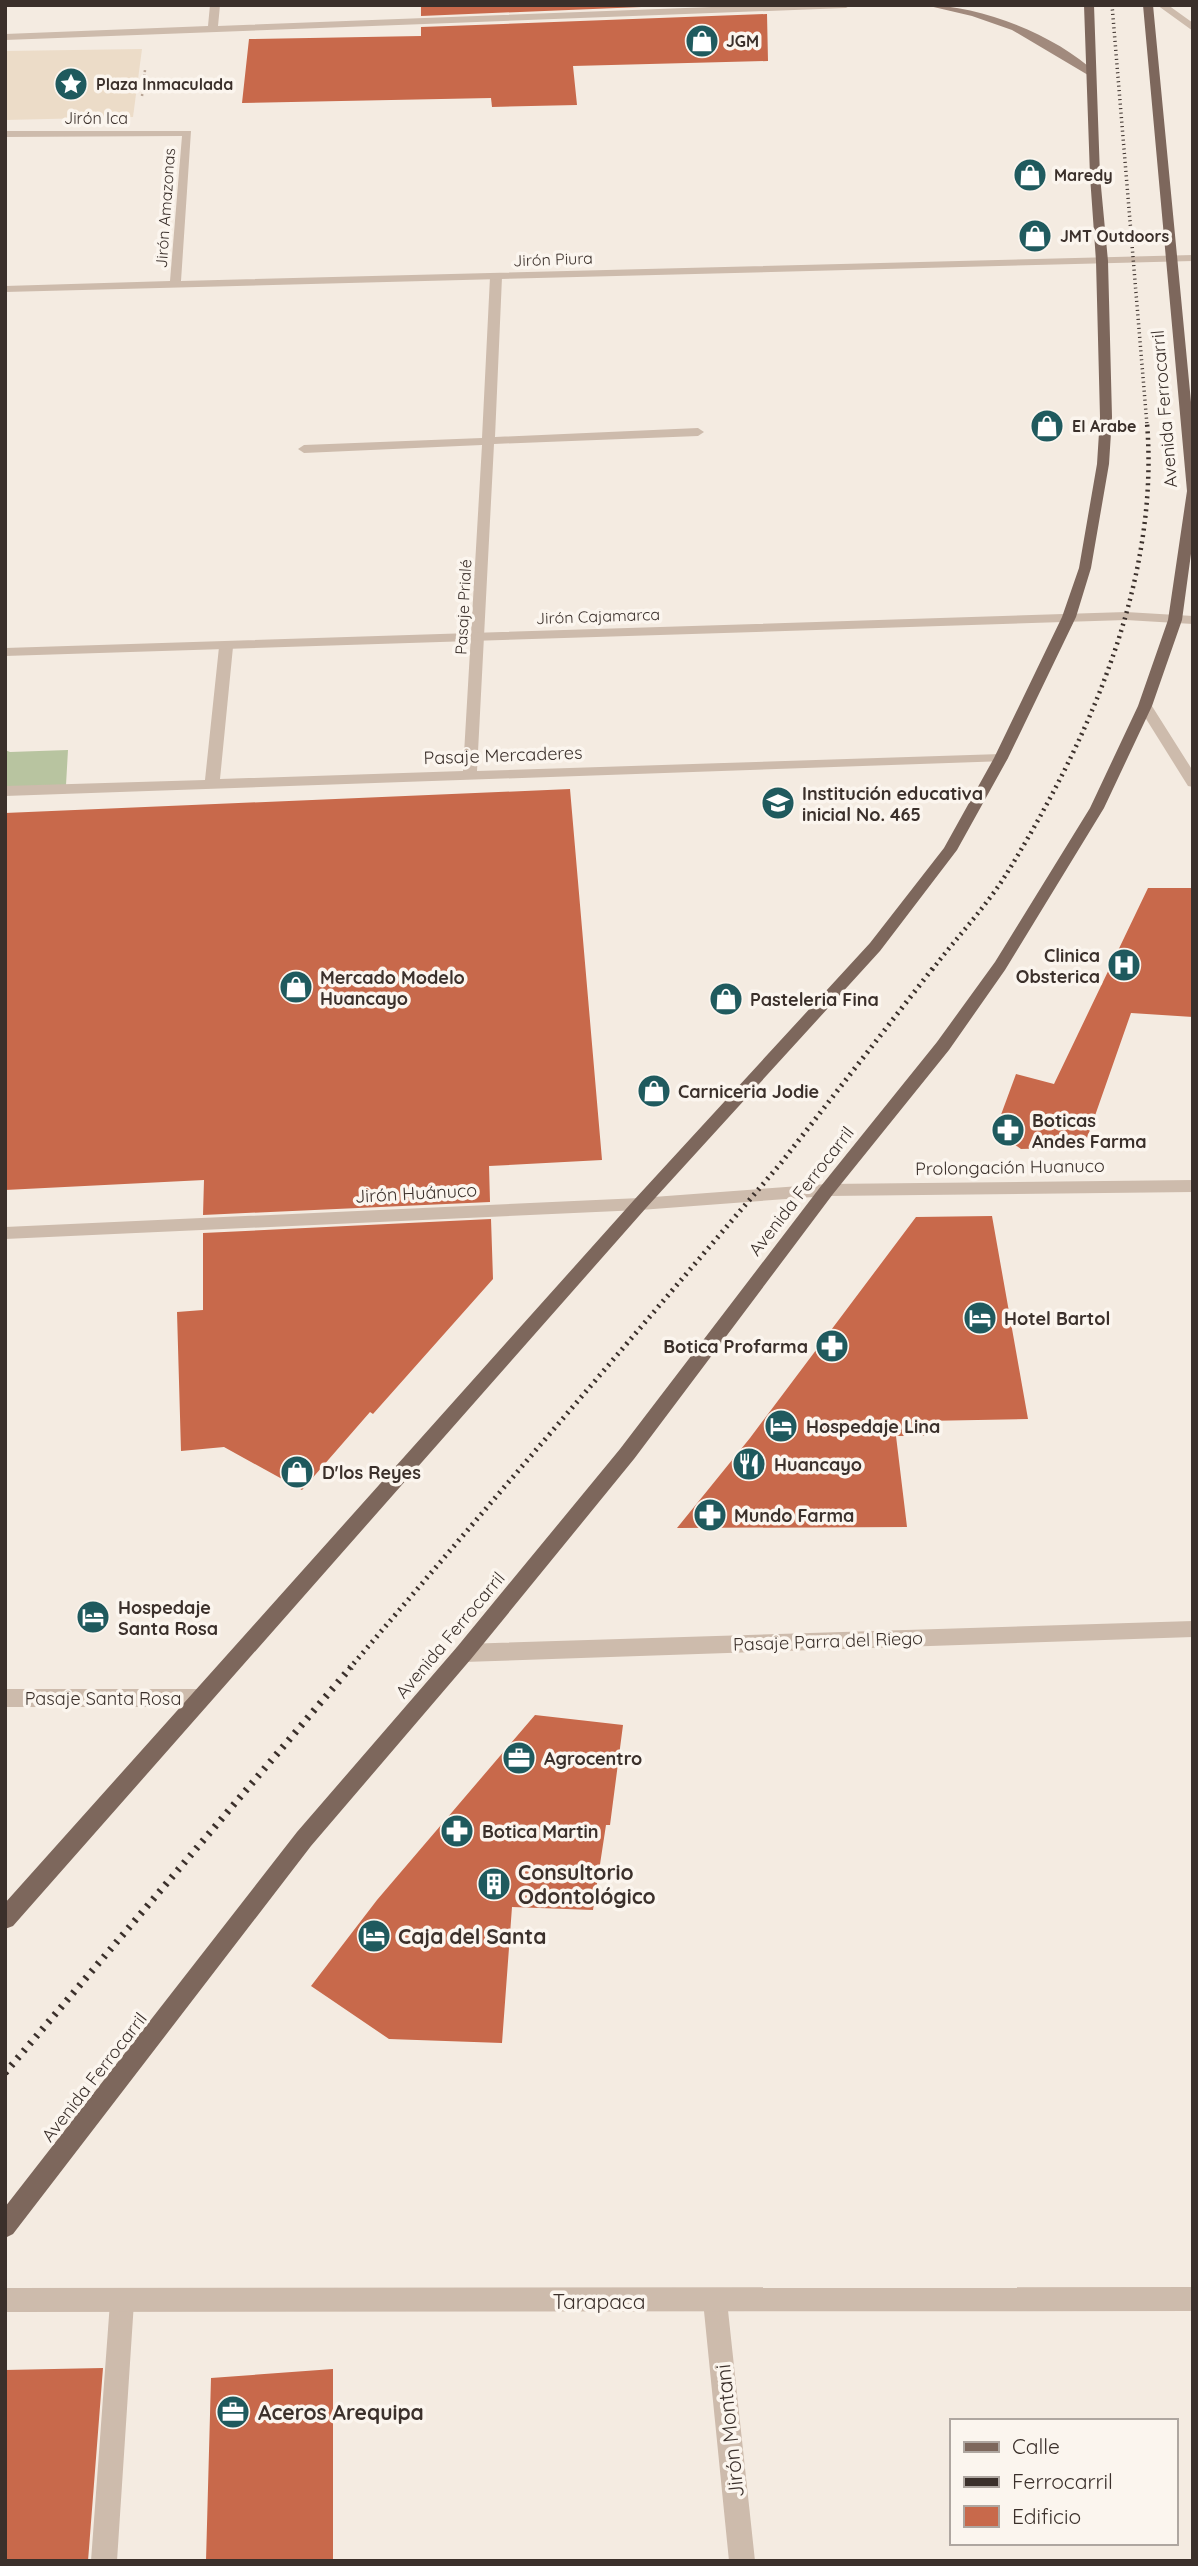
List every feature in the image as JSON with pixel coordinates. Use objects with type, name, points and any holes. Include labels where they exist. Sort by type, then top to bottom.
[{"type":"main road","points":[[930,5],[999,20],[1043,40],[1091,73]]},
{"type":"main road","points":[[5,1919],[640,1204],[876,947],[950,850],[1002,758],[1069,617],[1085,568],[1103,464],[1106,417],[1102,261],[1095,176],[1089,5]]},
{"type":"main road","name":"Avenida Ferrocarril","points":[[5,2226],[304,1839],[464,1653],[627,1454],[827,1190],[943,1046],[1000,966],[1097,808],[1146,706],[1175,620],[1193,491],[1148,5]]},
{"type":"street","points":[[214,28],[215,5]]},
{"type":"street","points":[[492,18],[493,5]]},
{"type":"street","points":[[5,37],[846,5]]},
{"type":"street","points":[[1162,5],[1193,28]]},
{"type":"street","name":"Jirón Ica","points":[[5,134],[187,133]]},
{"type":"street","name":"Jirón Amazonas","points":[[175,285],[187,133]]},
{"type":"street","name":"Jirón Piura","points":[[5,289],[1193,258]]},
{"type":"street","name":"Pasaje Prialé","points":[[470,775],[496,277]]},
{"type":"street","points":[[304,449],[698,432]]},
{"type":"street","name":"Jirón Cajamarca","points":[[5,652],[226,647],[1069,617],[1126,616],[1193,620]]},
{"type":"street","points":[[212,784],[226,647]]},
{"type":"street","points":[[1146,706],[1193,783]]},
{"type":"street","name":"Pasaje Mercaderes","points":[[5,791],[1002,758]]},
{"type":"street","name":"Prolongación Huanuco","points":[[827,1190],[1193,1186]]},
{"type":"street","name":"Jirón Huánuco","points":[[5,1233],[640,1204],[827,1190]]},
{"type":"street","name":"Pasaje Parra del Riego","points":[[464,1653],[1193,1629]]},
{"type":"street","name":"Pasaje Santa Rosa","points":[[5,1698],[200,1698]]},
{"type":"street","name":"Tarapaca","points":[[5,2300],[1193,2299]]},
{"type":"street","name":"Jirón Montani","points":[[715,2301],[742,2561]]},
{"type":"street","points":[[104,2561],[122,2302]]},
{"type":"path","points":[[136,133],[151,31]]},
{"type":"green space","points":[[5,750],[68,750],[66,785],[5,787]]},
{"type":"shaded area","name":"Plaza Inmaculada","points":[[142,49],[133,117],[5,120],[5,51]]},
{"type":"building","points":[[421,5],[690,5],[421,16]]},
{"type":"building","points":[[767,14],[768,61],[573,66],[577,105],[492,107],[491,98],[242,103],[249,39],[421,36],[421,27]]},
{"type":"building","name":"Mercado Modelo Huancayo","points":[[570,789],[602,1160],[489,1166],[490,1202],[203,1215],[204,1180],[5,1190],[5,813]]},
{"type":"building","points":[[1148,888],[1193,888],[1193,1017],[1131,1013],[1084,1147],[1021,1149],[995,1131],[1016,1074],[1054,1084]]},
{"type":"building","points":[[992,1216],[1028,1419],[923,1421],[925,1436],[896,1436],[907,1527],[677,1528],[750,1438],[916,1217]]},
{"type":"building","points":[[491,1219],[493,1279],[302,1490],[224,1447],[181,1451],[177,1312],[203,1310],[203,1233]]},
{"type":"building","points":[[535,1715],[623,1725],[610,1825],[606,1825],[593,1910],[512,1907],[502,2043],[389,2039],[311,1986],[377,1900]]},
{"type":"building","points":[[103,2368],[88,2561],[5,2561],[5,2370]]},
{"type":"building","points":[[333,2369],[333,2561],[206,2561],[211,2378]]},
{"type":"railway","points":[[1112,5],[1147,425]]},
{"type":"railway","points":[[932,970],[999,886],[1037,822],[1090,715],[1130,600],[1142,542],[1148,483],[1147,423]]},
{"type":"railway","points":[[349,1669],[781,1163],[933,968]]},
{"type":"railway","points":[[5,2073],[351,1667]]},
{"type":"place","name":"JGM","points":[[702,41]]},
{"type":"place","name":"Plaza Inmaculada","points":[[71,84]]},
{"type":"place","name":"Maredy","points":[[1030,175]]},
{"type":"place","name":"JMT Outdoors","points":[[1035,236]]},
{"type":"place","name":"El Arabe","points":[[1047,426]]},
{"type":"place","name":"Institución educativa inicial No. 465","points":[[778,803]]},
{"type":"place","name":"Clinica Obsterica","points":[[1124,965]]},
{"type":"place","name":"Mercado Modelo Huancayo","points":[[296,987]]},
{"type":"place","name":"Pasteleria Fina","points":[[726,999]]},
{"type":"place","name":"Carniceria Jodie","points":[[654,1091]]},
{"type":"place","name":"Boticas Andes Farma","points":[[1008,1130]]},
{"type":"place","name":"Hotel Bartol","points":[[980,1318]]},
{"type":"place","name":"Botica Profarma","points":[[832,1346]]},
{"type":"place","name":"Hospedaje Lina","points":[[781,1426]]},
{"type":"place","name":"Huancayo","points":[[749,1464]]},
{"type":"place","name":"D'los Reyes","points":[[297,1472]]},
{"type":"place","name":"Mundo Farma","points":[[710,1515]]},
{"type":"place","name":"Hospedaje Santa Rosa","points":[[93,1617]]},
{"type":"place","name":"Agrocentro","points":[[519,1758]]},
{"type":"place","name":"Botica Martin","points":[[457,1831]]},
{"type":"place","name":"Consultorio Odontológico","points":[[494,1884]]},
{"type":"place","name":"Caja del Santa","points":[[374,1936]]},
{"type":"place","name":"Aceros Arequipa","points":[[233,2412]]}]
